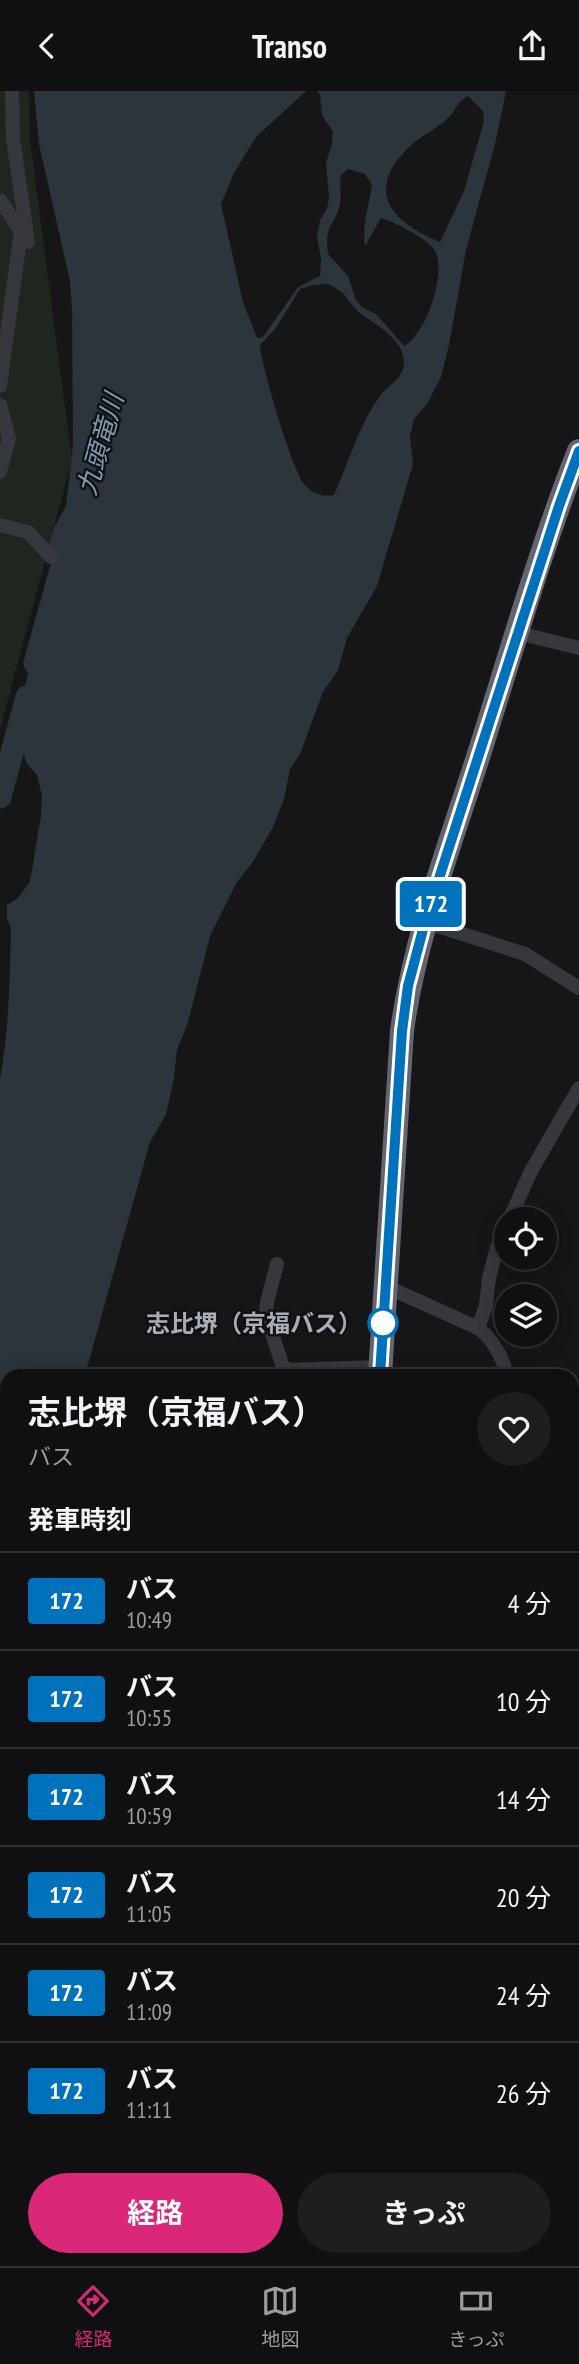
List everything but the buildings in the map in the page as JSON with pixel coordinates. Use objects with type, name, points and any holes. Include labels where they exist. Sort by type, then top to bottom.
[{"type":"highway","points":[[380,1369],[402,1031],[408,986],[425,922],[579,451]]},
{"type":"street","points":[[0,200],[28,242],[13,139],[12,91]]},
{"type":"street","points":[[0,386],[22,232]]},
{"type":"street","points":[[0,405],[9,438],[0,472]]},
{"type":"street","points":[[0,525],[28,533],[51,557]]},
{"type":"street","points":[[518,633],[579,648]]},
{"type":"street","points":[[425,922],[525,954],[579,988]]},
{"type":"street","points":[[515,1207],[531,1171],[579,1088]]},
{"type":"street","points":[[478,1328],[486,1306],[494,1261]]},
{"type":"street","points":[[278,1264],[266,1315],[284,1369]]},
{"type":"street","points":[[385,1286],[478,1328],[487,1335],[503,1357],[506,1369]]},
{"type":"shaded area","points":[[0,91],[29,91],[30,140],[72,460],[0,729]]},
{"type":"water","points":[[34,91],[306,91],[256,137],[234,173],[221,204],[243,302],[257,338],[263,337],[298,287],[320,276],[321,258],[317,238],[320,220],[327,209],[329,197],[326,163],[333,132],[322,115],[320,95],[317,91],[506,91],[496,140],[466,250],[441,377],[427,404],[414,419],[410,436],[413,464],[377,586],[347,638],[338,670],[323,692],[300,754],[290,769],[284,799],[273,827],[236,884],[210,936],[188,1022],[177,1050],[166,1114],[150,1142],[87,1369],[0,1369],[0,1079],[9,984],[11,928],[7,918],[7,905],[17,899],[30,882],[42,796],[37,775],[27,764],[19,740],[19,715],[34,645],[46,633],[56,609],[58,589],[49,544],[66,506],[73,445],[70,281],[39,144]],"holes":[[[468,96],[483,111],[484,121],[464,191],[440,242],[423,234],[397,215],[386,192],[388,178],[408,148],[447,119]],[[348,169],[365,174],[372,185],[365,223],[365,246],[381,218],[423,239],[433,248],[437,257],[439,270],[433,301],[420,330],[404,346],[376,314],[362,307],[356,300],[348,276],[328,254],[327,236],[340,204],[341,175]],[[328,284],[394,339],[403,354],[404,363],[401,373],[372,408],[334,495],[330,496],[311,491],[293,461],[278,418],[260,345],[276,328],[300,289]]]},
{"type":"waterway","name":"九頭竜川","points":[[35,663],[65,555]]},
{"type":"waterway","name":"九頭竜川","points":[[0,797],[27,697]]},
{"type":"bus line","name":"172","points":[[380,1369],[402,1031],[408,986],[434,896],[579,451]]},
{"type":"place","name":"志比堺（京福バス）","points":[[383,1323]]}]
